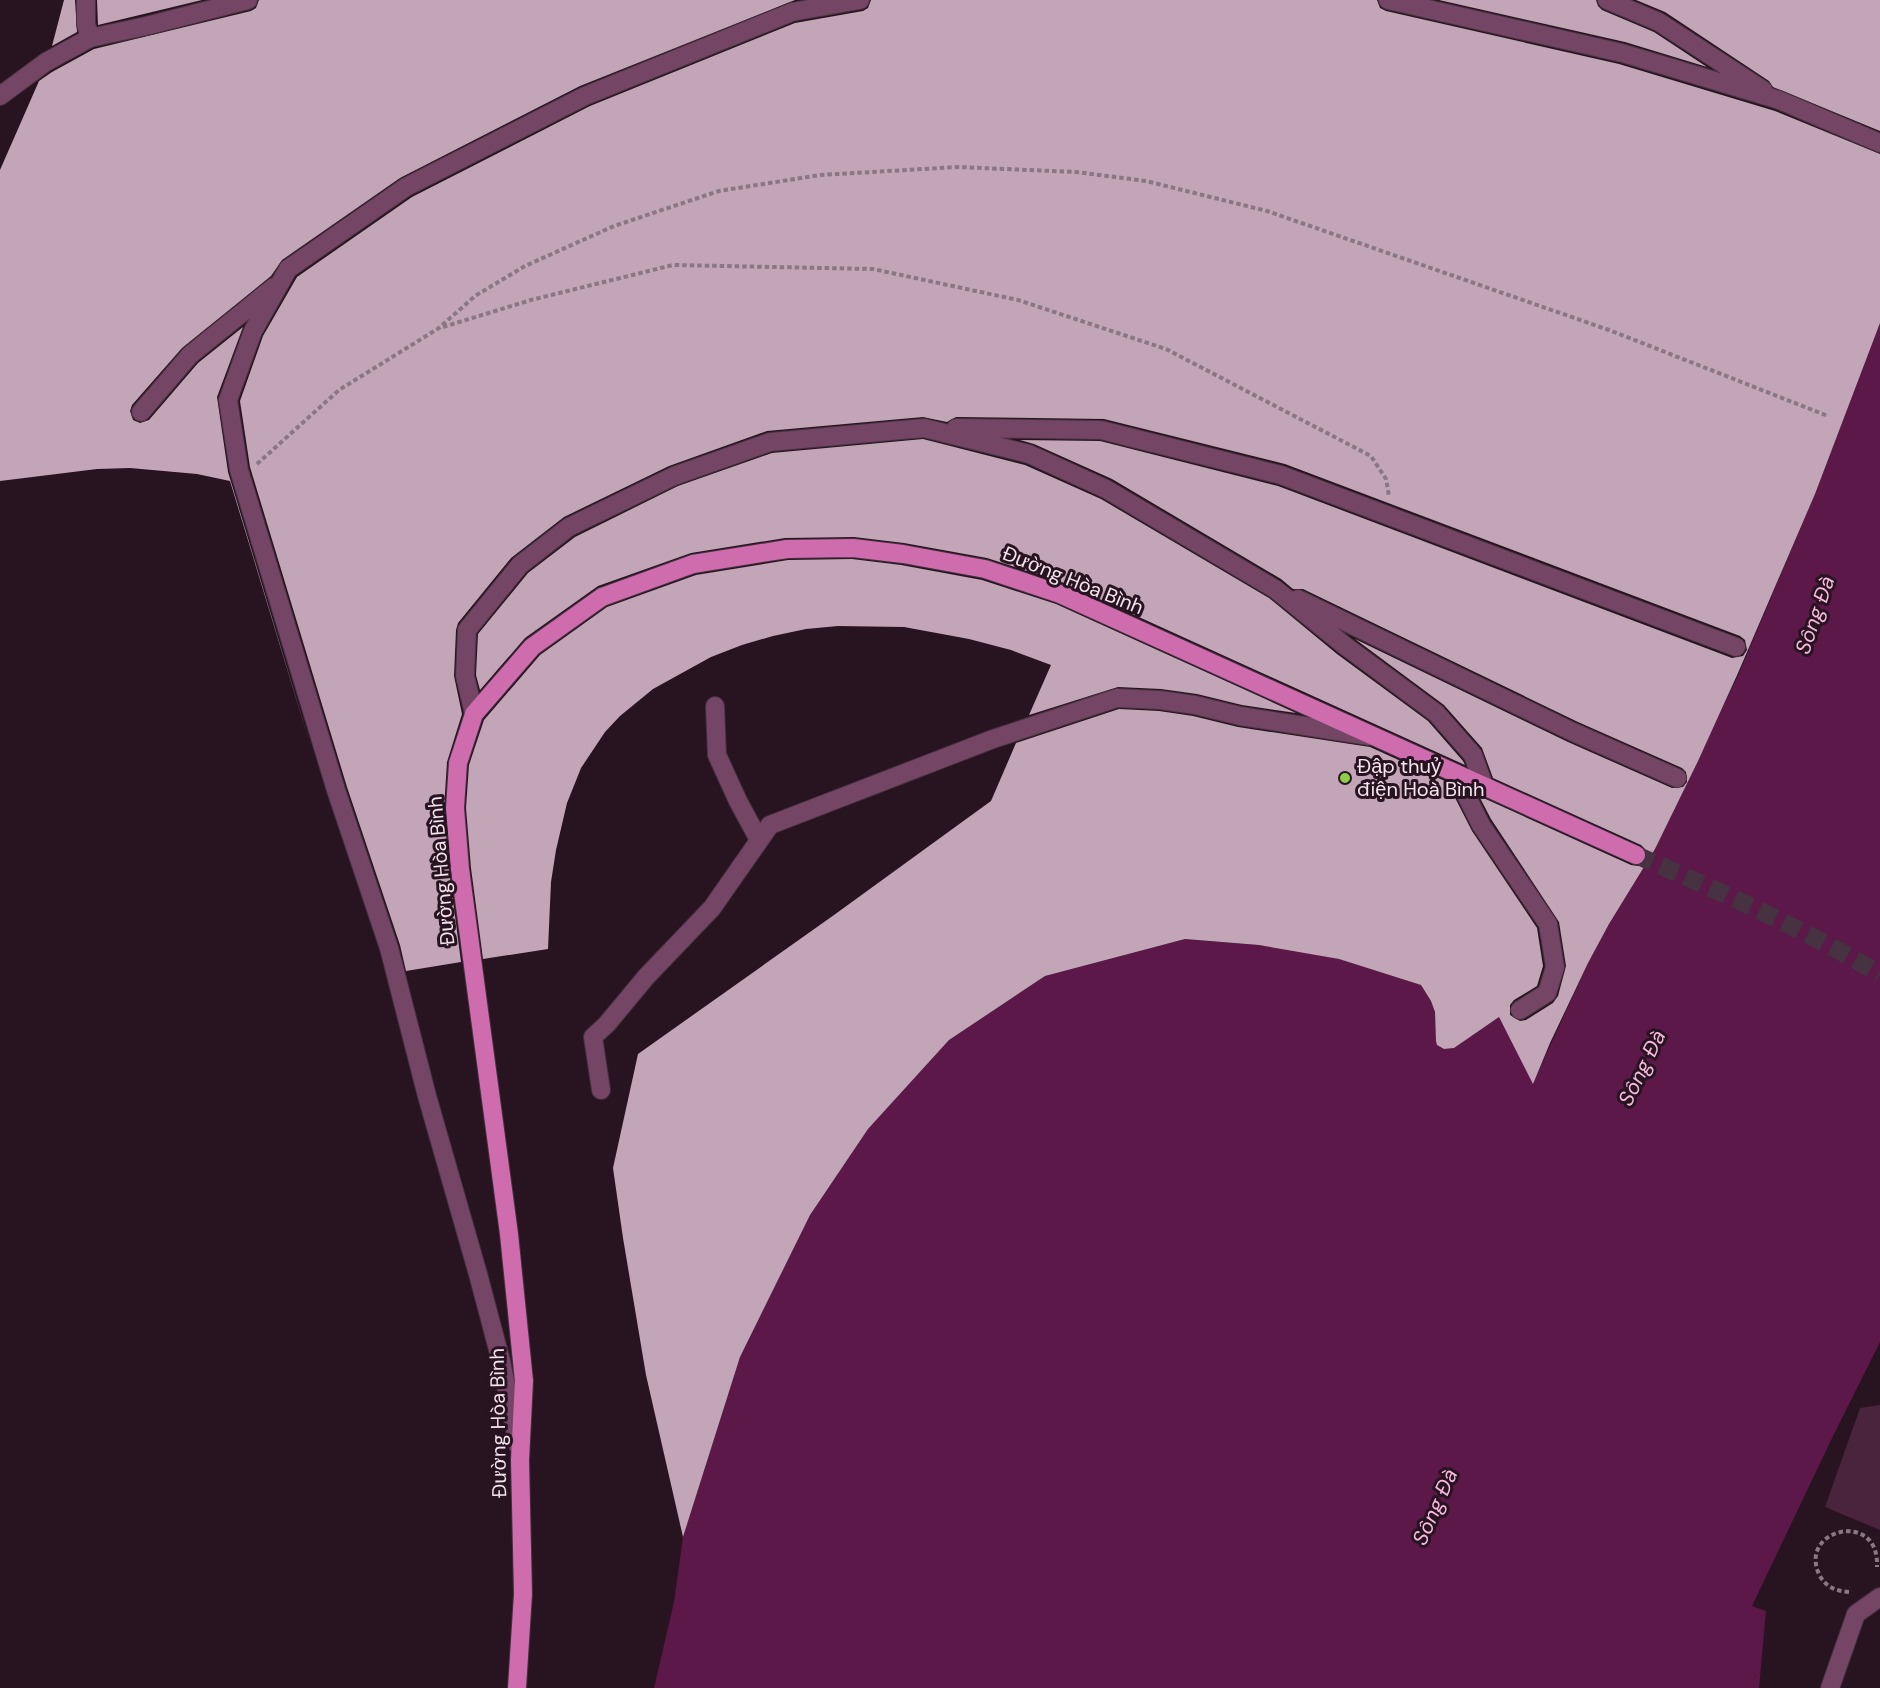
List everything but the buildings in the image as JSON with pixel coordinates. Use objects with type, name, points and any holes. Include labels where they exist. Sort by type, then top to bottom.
[{"type":"main road","name":"Đường Hòa Bình","points":[[517,1688],[523,1594],[520,1460],[524,1380],[509,1234],[462,881],[455,808],[458,763],[474,714],[532,646],[602,597],[693,564],[787,549],[853,548],[985,568],[1060,594],[1636,855]]},
{"type":"street","points":[[86,0],[86,24],[90,38]]},
{"type":"street","points":[[0,96],[46,62],[90,38],[248,0]]},
{"type":"street","points":[[520,1460],[498,1350],[427,1096],[389,948],[336,789],[242,479],[228,400],[253,331],[288,268],[406,187],[585,96],[792,12],[860,0]]},
{"type":"street","points":[[1388,0],[1604,48],[1779,100],[1880,143]]},
{"type":"street","points":[[1607,0],[1659,22],[1779,100]]},
{"type":"street","points":[[141,412],[190,356],[280,283]]},
{"type":"street","points":[[924,428],[1029,454],[1106,489],[1275,589],[1367,631],[1573,732],[1677,778]]},
{"type":"street","points":[[474,714],[465,676],[467,630],[520,565],[568,526],[674,477],[770,442],[924,428],[1101,430],[1281,475],[1736,647]]},
{"type":"street","points":[[1275,589],[1344,645],[1436,713],[1473,755],[1484,786]]},
{"type":"street","points":[[601,1090],[593,1037],[712,908],[770,825],[993,739],[1117,698],[1160,700],[1195,705],[1240,716],[1377,738]]},
{"type":"street","points":[[715,706],[717,755],[759,840]]},
{"type":"street","points":[[1455,773],[1481,825],[1548,924],[1555,967],[1547,993],[1520,1010]]},
{"type":"street","points":[[1830,1688],[1856,1614],[1880,1597]]},
{"type":"path","points":[[242,479],[339,390],[439,328],[475,296],[525,266],[614,226],[719,192],[820,175],[958,167],[1076,172],[1146,181],[1267,211],[1610,330],[1828,416]]},
{"type":"path","points":[[439,328],[531,300],[673,265],[873,269],[1018,300],[1166,349],[1371,456],[1386,479],[1393,518]]},
{"type":"path","points":[[1849,1592],[1829,1587],[1822,1580],[1817,1570],[1816,1560],[1823,1541],[1841,1531],[1861,1533],[1875,1548],[1878,1557],[1877,1567]]},
{"type":"shaded area","points":[[1880,1405],[1880,1530],[1825,1507],[1860,1408]]},
{"type":"water","name":"Sông Đà","points":[[1880,323],[1880,1342],[1752,1606],[1766,1611],[1759,1688],[654,1688],[674,1602],[683,1537],[740,1357],[810,1214],[868,1129],[949,1040],[1045,976],[1185,939],[1297,950],[1339,959],[1421,985],[1435,1012],[1437,1045],[1444,1049],[1454,1048],[1499,1017],[1533,1083],[1588,963],[1655,849],[1739,673],[1815,494]]},
{"type":"tunnel","points":[[1636,855],[1729,896],[1880,974]]},
{"type":"place","name":"Đập thuỷ điện Hoà Bình","points":[[1345,778]]}]
